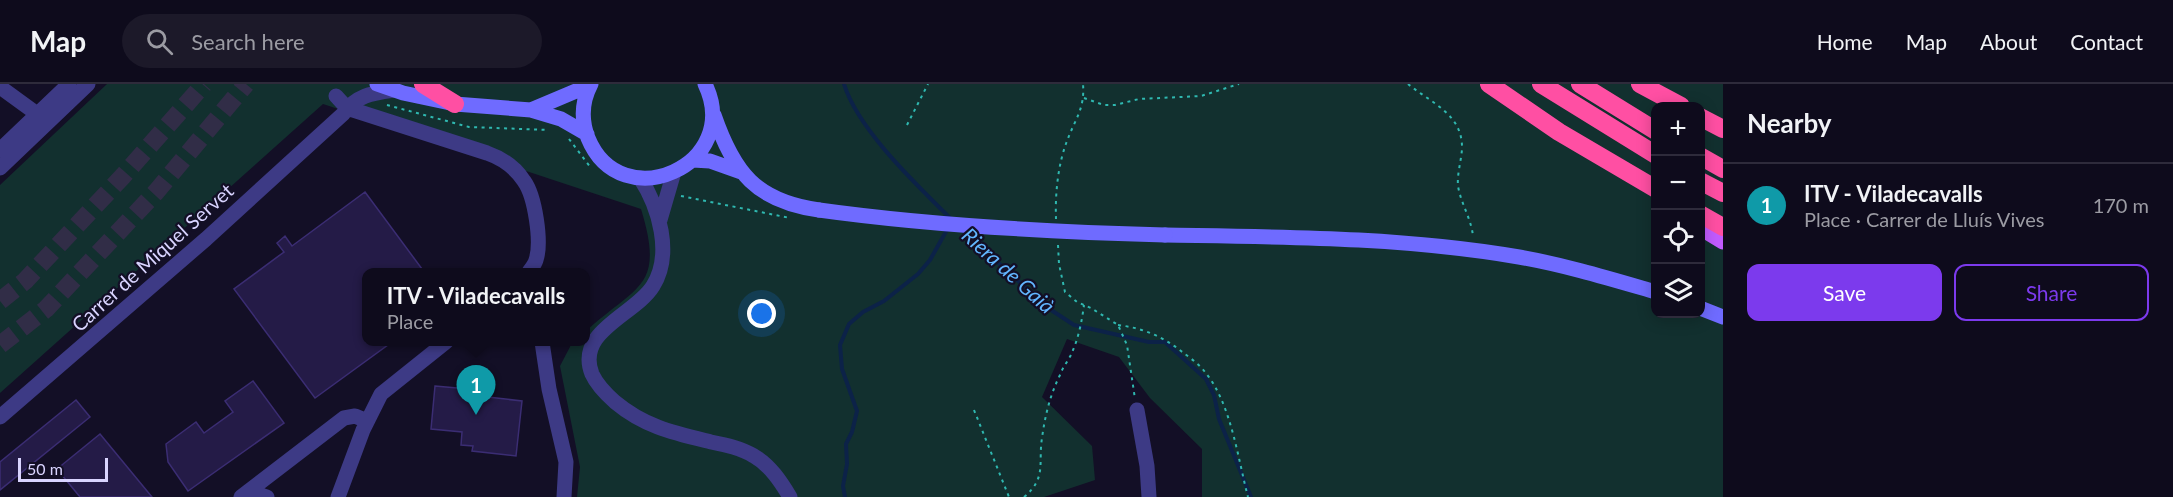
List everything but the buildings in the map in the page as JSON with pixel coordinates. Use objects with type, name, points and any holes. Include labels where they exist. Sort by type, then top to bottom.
[{"type":"highway","points":[[423,84],[455,104]]},
{"type":"highway","points":[[1490,84],[1559,132],[1651,186]]},
{"type":"highway","points":[[1541,84],[1651,152]]},
{"type":"highway","points":[[1580,84],[1651,127]]},
{"type":"highway","points":[[1640,84],[1674,102]]},
{"type":"highway","points":[[1705,119],[1723,129]]},
{"type":"highway","points":[[1705,152],[1723,159]]},
{"type":"highway","points":[[1705,158],[1723,169]]},
{"type":"highway","points":[[1705,183],[1723,193]]},
{"type":"highway","points":[[1705,216],[1723,227]]},
{"type":"main road","points":[[1559,132],[1651,195]]},
{"type":"main road","points":[[1705,231],[1723,242]]},
{"type":"street","points":[[0,168],[44,118],[69,84]]},
{"type":"street","points":[[0,150],[88,84]]},
{"type":"street","points":[[377,84],[455,104],[531,110],[561,119],[587,135]]},
{"type":"street","points":[[531,110],[591,85]]},
{"type":"street","points":[[591,85],[584,110],[587,135],[597,153],[608,164],[621,172],[640,178],[658,177],[674,172],[693,160],[708,137],[712,110]]},
{"type":"street","points":[[706,85],[722,137],[741,172],[770,197],[794,206],[950,225],[1055,232],[1354,239],[1472,250],[1521,257],[1591,273],[1651,291]]},
{"type":"street","points":[[0,87],[44,118]]},
{"type":"street","points":[[335,90],[348,108],[486,153],[507,163],[525,181],[531,196],[538,232],[536,268]]},
{"type":"street","points":[[329,125],[335,113],[335,90]]},
{"type":"street","name":"Carrer de Miquel Servet","points":[[0,417],[206,239],[355,100],[366,94],[394,90]]},
{"type":"street","points":[[693,160],[710,161],[741,172]]},
{"type":"street","points":[[674,172],[660,223],[661,260],[657,277],[646,295],[593,342],[590,364],[594,378],[606,394],[643,422],[734,447],[754,456],[770,470],[790,497]]},
{"type":"street","points":[[640,178],[651,196],[660,223]]},
{"type":"street","points":[[1705,310],[1723,317]]},
{"type":"street","points":[[338,497],[367,421],[381,394],[440,346]]},
{"type":"street","points":[[542,346],[566,462],[564,497]]},
{"type":"street","points":[[1137,410],[1147,466],[1149,497]]},
{"type":"street","points":[[245,494],[344,418],[355,416],[367,421]]},
{"type":"street","points":[[245,494],[267,497]]},
{"type":"path","points":[[908,124],[928,84]]},
{"type":"path","points":[[1057,224],[1057,194],[1062,158],[1067,141],[1082,110],[1083,84]]},
{"type":"path","points":[[1084,98],[1104,105],[1115,105],[1140,99],[1201,96],[1239,84]]},
{"type":"path","points":[[1408,84],[1450,114],[1457,125],[1462,147],[1458,176],[1459,189],[1471,221],[1472,250]]},
{"type":"path","points":[[385,105],[469,127],[543,132],[552,129]]},
{"type":"path","points":[[567,136],[585,164],[592,170]]},
{"type":"path","points":[[667,196],[676,195],[790,218],[794,206]]},
{"type":"path","points":[[1058,244],[1060,272],[1065,292],[1077,302],[1118,325],[1134,327],[1164,338],[1205,372],[1220,397],[1229,422],[1248,497]]},
{"type":"path","points":[[1024,497],[1033,489],[1039,478],[1041,441],[1047,408],[1060,374],[1073,352],[1084,305]]},
{"type":"path","points":[[1118,325],[1127,345],[1137,410]]},
{"type":"path","points":[[974,410],[1009,497]]},
{"type":"green space","points":[[107,84],[1723,84],[1723,497],[1202,497],[1202,449],[1150,398],[1119,357],[1067,339],[1042,397],[1092,446],[1095,480],[1044,497],[577,497],[580,467],[560,366],[570,346],[590,346],[590,328],[633,293],[642,282],[648,270],[650,255],[648,235],[641,209],[323,104],[0,393],[0,185]]},
{"type":"waterway","name":"Riera de Gaià","points":[[844,84],[851,102],[875,138],[952,220]]},
{"type":"waterway","points":[[845,497],[843,486],[847,464],[846,444],[852,432],[857,411],[842,369],[840,345],[849,324],[863,312],[884,301],[918,274],[930,260],[948,228]]},
{"type":"waterway","name":"Riera de Gaià","points":[[962,230],[1048,308],[1074,325],[1149,342],[1165,342],[1206,379],[1214,395],[1219,419],[1251,497]]},
{"type":"tunnel","points":[[0,301],[25,281],[123,176],[204,84]]},
{"type":"tunnel","points":[[0,345],[46,309],[156,192],[246,84]]},
{"type":"place","name":"ITV - Viladecavalls","points":[[476,415]]}]
